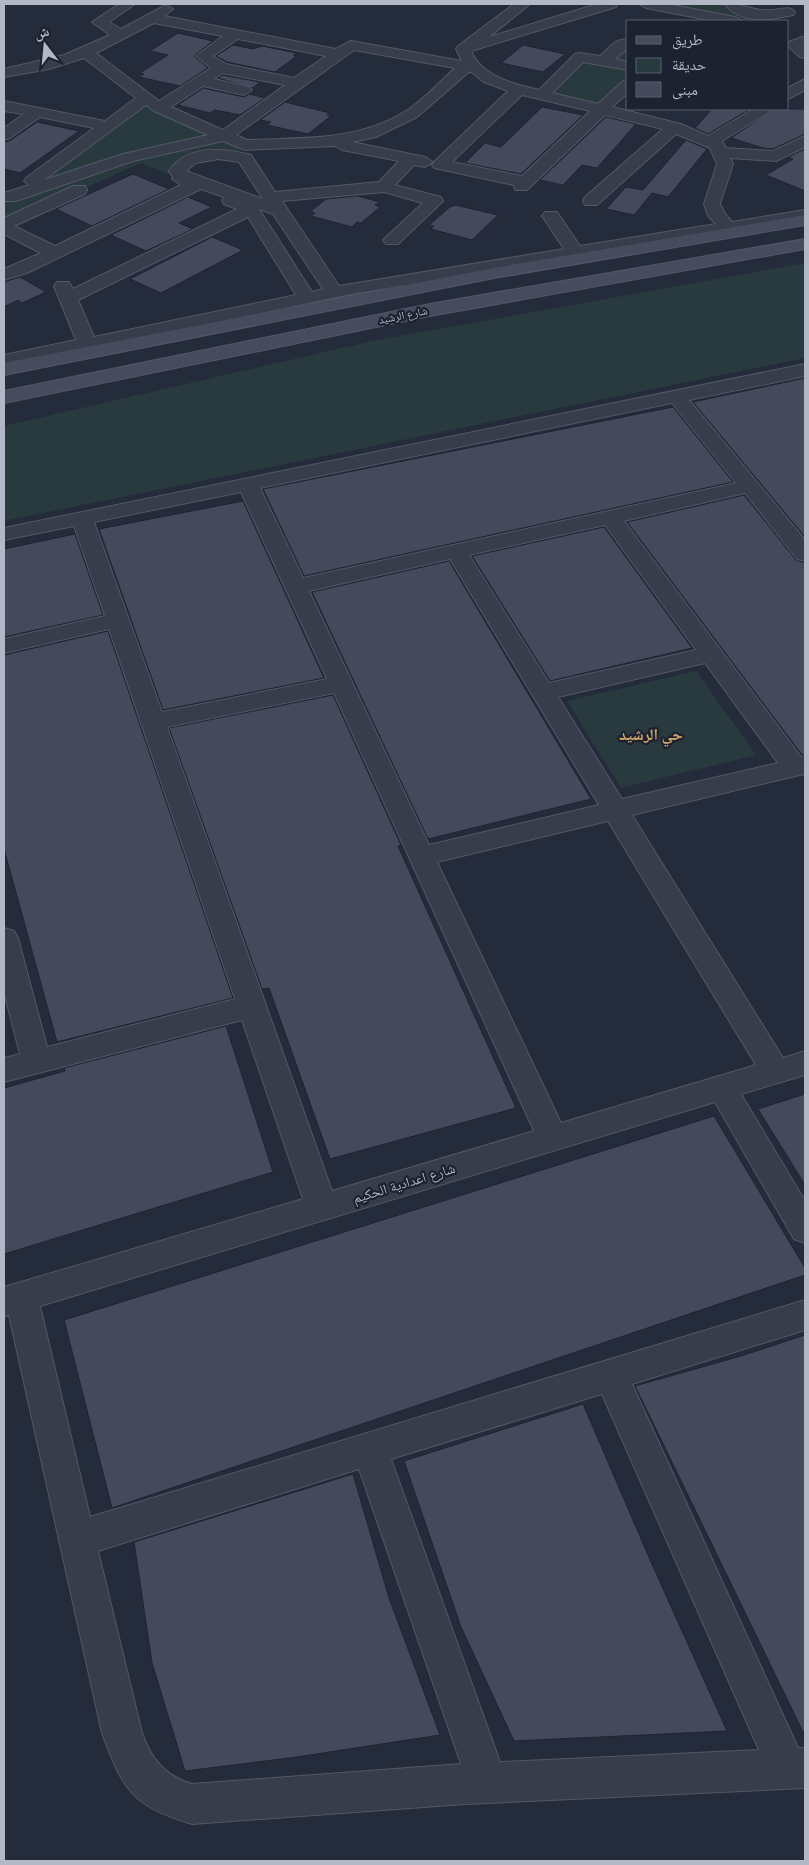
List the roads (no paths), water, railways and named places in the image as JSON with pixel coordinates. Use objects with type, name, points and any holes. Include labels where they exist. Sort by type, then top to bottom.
[{"type":"street","points":[[120,35],[99,22],[128,4]]},
{"type":"street","points":[[4,73],[45,66],[87,53],[174,4]]},
{"type":"street","points":[[392,240],[435,201],[384,187],[275,203],[183,177],[177,171],[180,165],[192,158],[206,155],[331,142],[370,134],[412,114],[523,4]]},
{"type":"street","points":[[7,198],[135,160],[225,136],[351,45],[466,60],[611,4]]},
{"type":"street","points":[[646,4],[697,18],[723,20]]},
{"type":"street","points":[[714,4],[735,20]]},
{"type":"street","points":[[732,4],[744,13],[767,17]]},
{"type":"street","points":[[744,20],[789,13]]},
{"type":"street","points":[[152,18],[339,54]]},
{"type":"street","points":[[236,34],[204,56],[221,68],[297,83]]},
{"type":"street","points":[[604,61],[623,43],[626,44]]},
{"type":"street","points":[[87,53],[160,108],[225,136],[240,150],[334,292]]},
{"type":"street","points":[[541,96],[580,57],[626,66]]},
{"type":"street","points":[[466,60],[477,71],[494,81],[518,90],[655,122],[673,120],[714,147],[725,164],[712,204],[717,216],[725,224]]},
{"type":"street","points":[[160,108],[221,68]]},
{"type":"street","points":[[201,81],[278,97]]},
{"type":"street","points":[[789,93],[805,84]]},
{"type":"street","points":[[331,142],[523,184],[626,86]]},
{"type":"street","points":[[440,165],[518,90]]},
{"type":"street","points":[[7,198],[146,98]]},
{"type":"street","points":[[4,106],[107,126]]},
{"type":"street","points":[[714,147],[763,110]]},
{"type":"street","points":[[4,135],[37,112]]},
{"type":"street","points":[[590,202],[673,120]]},
{"type":"street","points":[[714,147],[776,156],[805,141]]},
{"type":"street","points":[[384,187],[410,159]]},
{"type":"street","points":[[4,224],[135,160],[251,209],[307,298]]},
{"type":"street","points":[[4,275],[195,185]]},
{"type":"street","points":[[88,343],[66,292],[251,209]]},
{"type":"street","points":[[4,361],[334,292],[804,211]]},
{"type":"street","name":"شارع الرشيد","points":[[4,369],[804,211]]},
{"type":"street","points":[[551,216],[574,252]]},
{"type":"street","points":[[4,228],[54,252]]},
{"type":"street","name":"شارع الرشيد","points":[[4,397],[371,321],[805,244]]},
{"type":"street","points":[[4,534],[805,370]]},
{"type":"street","points":[[677,396],[805,554]]},
{"type":"street","points":[[248,484],[553,1138]]},
{"type":"street","points":[[296,586],[750,486]]},
{"type":"street","points":[[422,856],[800,766],[711,654],[610,517]]},
{"type":"street","points":[[82,518],[322,1208]]},
{"type":"street","points":[[456,551],[776,1072]]},
{"type":"street","points":[[4,646],[117,620]]},
{"type":"street","points":[[542,693],[711,654]]},
{"type":"street","points":[[153,722],[342,684]]},
{"type":"street","points":[[4,938],[36,1061]]},
{"type":"street","points":[[4,1070],[252,1006]]},
{"type":"street","name":"شارع اعدادية الحكيم","points":[[12,1300],[805,1063]]},
{"type":"street","points":[[722,1088],[805,1229]]},
{"type":"street","points":[[12,1300],[78,1539],[122,1733],[132,1761],[142,1777],[162,1794],[192,1804],[487,1783],[796,1769],[611,1376]]},
{"type":"street","points":[[78,1539],[805,1315]]},
{"type":"street","points":[[370,1449],[487,1783]]},
{"type":"district","name":"حي الرشيد","points":[[651,734]]}]
